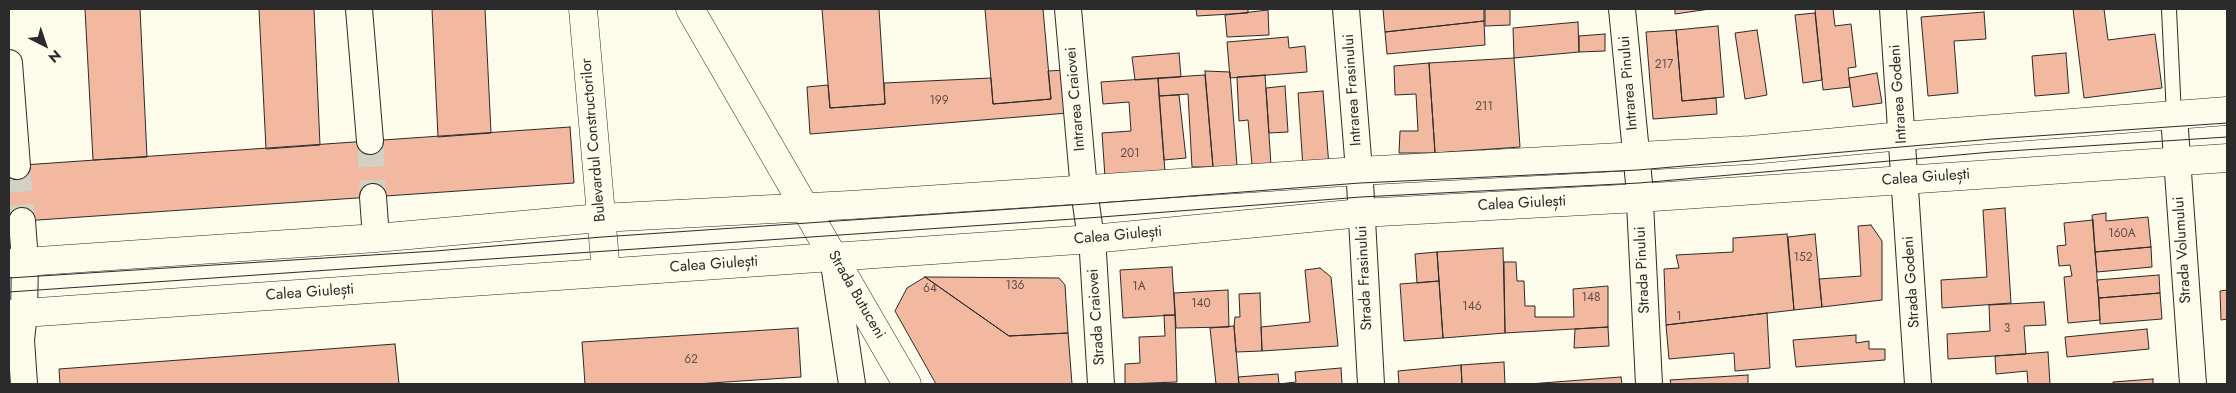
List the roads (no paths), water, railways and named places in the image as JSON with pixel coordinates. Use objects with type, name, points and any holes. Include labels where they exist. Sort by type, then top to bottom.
[{"type":"main road","name":"Bulevardul Constructorilor","points":[[583,9],[606,272]]},
{"type":"main road","points":[[690,9],[804,206]]},
{"type":"main road","points":[[17,262],[376,238],[600,218],[850,205],[1359,171],[1751,150],[1902,136],[2227,111]]},
{"type":"main road","name":"Calea Giulești","points":[[17,314],[1092,239],[1361,213],[1639,198],[2227,158]]},
{"type":"main road","name":"Strada Butuceni","points":[[804,206],[907,384]]},
{"type":"street","points":[[359,9],[370,141]]},
{"type":"street","name":"Intrarea Craiovei","points":[[1068,9],[1084,190]]},
{"type":"street","name":"Intrarea Frasinului","points":[[1346,9],[1359,171]]},
{"type":"street","name":"Intrarea Pinului","points":[[1622,9],[1636,156]]},
{"type":"street","name":"Intrarea Godeni","points":[[1893,9],[1905,179]]},
{"type":"street","points":[[9,63],[17,166]]},
{"type":"street","name":"Strada Volumului","points":[[2174,116],[2193,384]]},
{"type":"street","name":"Strada Pinului","points":[[1636,156],[1649,384]]},
{"type":"street","name":"Strada Frasinului","points":[[1359,171],[1371,384]]},
{"type":"street","name":"Strada Godeni","points":[[1905,179],[1918,384]]},
{"type":"street","name":"Strada Craiovei","points":[[1084,190],[1092,239],[1101,384]]},
{"type":"street","points":[[373,197],[376,238]]},
{"type":"street","points":[[22,221],[17,262],[17,314],[24,384]]},
{"type":"street","points":[[833,256],[852,384]]},
{"type":"lane","points":[[2168,9],[2174,116]]},
{"type":"tunnel","points":[[370,141],[373,197]]},
{"type":"tunnel","points":[[17,166],[22,221]]},
{"type":"tram line","points":[[9,278],[435,251],[602,237],[1360,183],[1638,170],[1992,139],[2227,123]]},
{"type":"tram line","points":[[9,292],[1088,218],[1361,197],[1639,183],[1992,152],[2227,137]]}]
